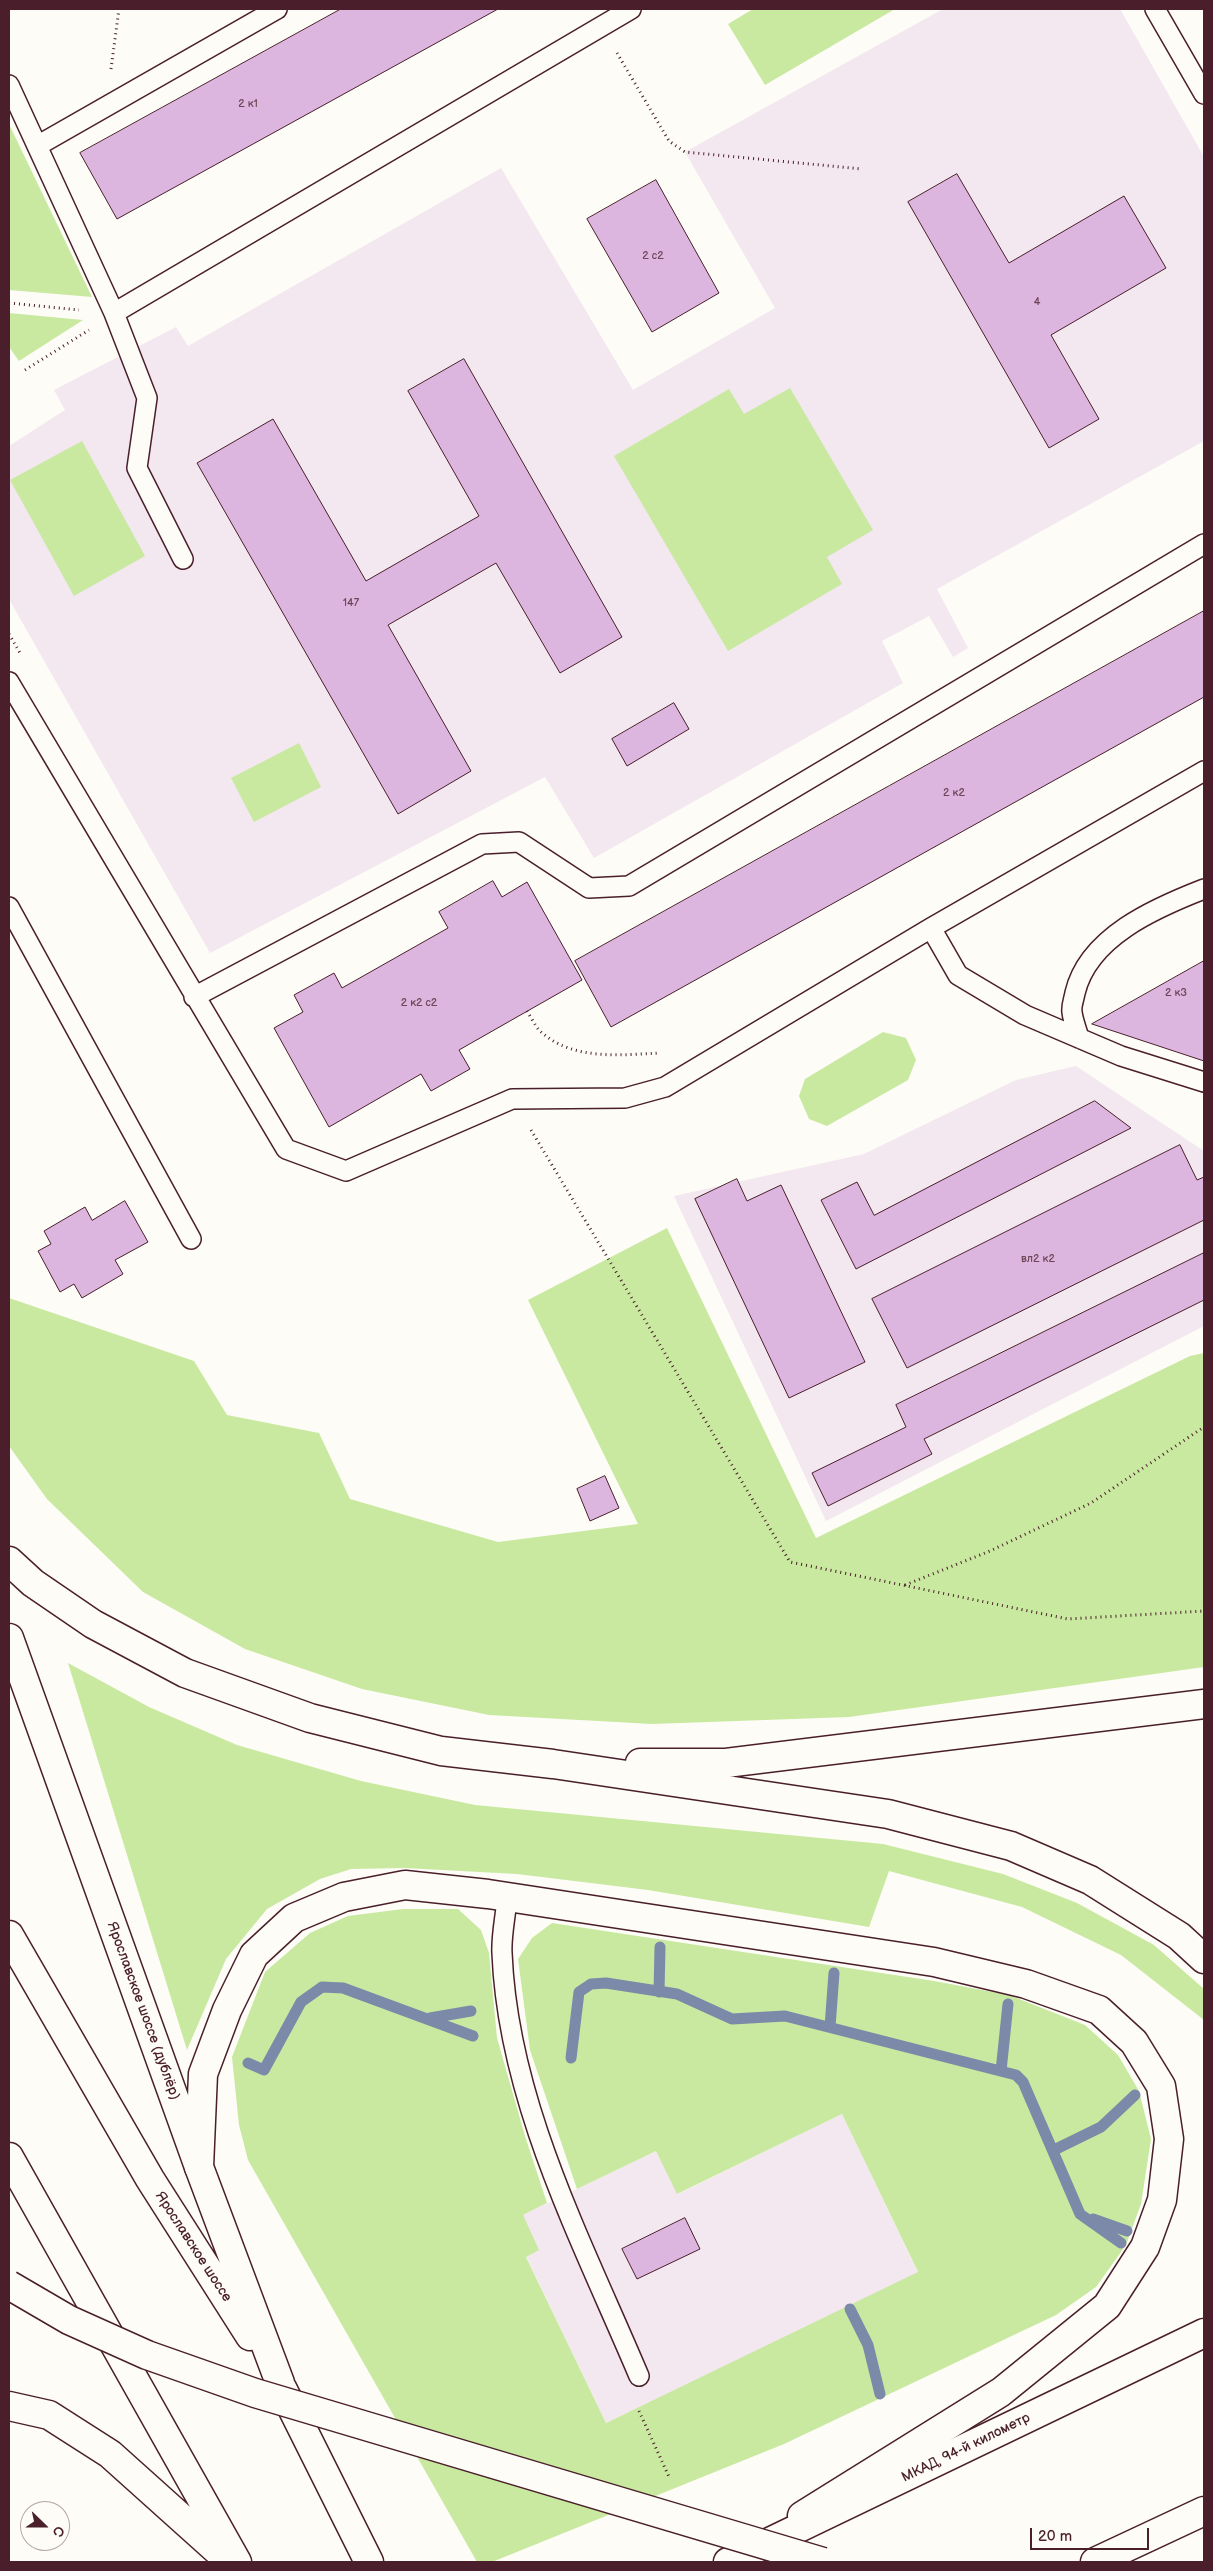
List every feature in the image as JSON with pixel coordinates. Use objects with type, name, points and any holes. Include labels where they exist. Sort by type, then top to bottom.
[{"type":"main road","points":[[9,1561],[33,1583],[93,1624],[185,1673],[310,1718],[441,1751],[553,1764],[888,1814],[1011,1846],[1090,1880],[1179,1936],[1204,1959]]},
{"type":"main road","name":"Ярославское шоссе (дублёр)","points":[[9,1638],[198,2167],[280,2383]]},
{"type":"main road","points":[[553,1764],[726,1763],[1204,1704]]},
{"type":"main road","points":[[198,2167],[204,2074],[227,2010],[254,1955],[294,1918],[344,1897],[405,1885],[507,1897],[934,1962],[1026,1984],[1098,2010],[1134,2042],[1161,2086],[1169,2138],[1162,2200],[1145,2247],[1107,2306],[1000,2392],[727,2562]]},
{"type":"main road","name":"Ярославское шоссе","points":[[9,1935],[150,2179],[280,2383],[369,2562]]},
{"type":"main road","points":[[9,2157],[237,2562]]},
{"type":"main road","points":[[9,2285],[69,2320],[148,2355],[255,2393],[823,2562]]},
{"type":"main road","name":"МКАД, 94-й километр","points":[[727,2562],[1204,2333]]},
{"type":"main road","points":[[9,2406],[49,2415],[110,2454],[231,2562]]},
{"type":"main road","points":[[1095,2562],[1204,2511]]},
{"type":"lane","points":[[37,146],[278,9]]},
{"type":"lane","points":[[114,313],[631,9]]},
{"type":"lane","points":[[1155,9],[1204,94]]},
{"type":"lane","points":[[9,85],[114,313],[147,398],[137,468],[183,559]]},
{"type":"lane","points":[[194,998],[482,844],[519,842],[588,888],[628,886],[1204,544]]},
{"type":"lane","points":[[9,682],[194,998],[286,1149],[346,1172],[512,1099],[625,1098],[665,1087],[931,928],[1204,771]]},
{"type":"lane","points":[[1079,1038],[1071,1010],[1078,979],[1095,952],[1125,929],[1168,903],[1204,889]]},
{"type":"lane","points":[[9,907],[191,1239]]},
{"type":"lane","points":[[931,928],[958,974],[1025,1014],[1121,1056],[1204,1082]]},
{"type":"lane","points":[[507,1897],[502,1952],[511,2026],[522,2085],[562,2196],[639,2376]]},
{"type":"path","points":[[106,106],[119,9]]},
{"type":"path","points":[[601,26],[669,141],[685,152],[862,169]]},
{"type":"path","points":[[9,304],[114,313]]},
{"type":"path","points":[[25,370],[114,313]]},
{"type":"path","points":[[526,1012],[540,1031],[564,1046],[592,1054],[664,1052]]},
{"type":"path","points":[[512,1099],[790,1562],[1068,1619],[1204,1611]]},
{"type":"path","points":[[905,1586],[990,1552],[1091,1503],[1204,1427]]},
{"type":"path","points":[[639,2411],[673,2486]]},
{"type":"shaded area","points":[[943,9],[1120,9],[1204,157],[1204,441],[937,589],[968,648],[953,657],[929,616],[882,641],[903,683],[594,858],[545,777],[210,953],[9,599],[9,446],[65,410],[54,390],[176,327],[188,346],[501,168],[633,390],[775,308],[685,152]]},
{"type":"shaded area","points":[[1076,1066],[1204,1151],[1204,1326],[826,1521],[674,1196],[864,1154],[1016,1080]]},
{"type":"shaded area","points":[[842,2114],[918,2273],[606,2423],[526,2256],[523,2215],[656,2151],[678,2194]]},
{"type":"green space","points":[[753,9],[895,9],[765,85],[728,24]]},
{"type":"green space","points":[[9,124],[92,297],[9,290]]},
{"type":"green space","points":[[9,313],[83,320],[19,361],[9,347]]},
{"type":"green space","points":[[790,388],[873,530],[827,557],[842,584],[728,651],[614,456],[729,389],[744,414]]},
{"type":"green space","points":[[82,441],[145,556],[74,596],[10,480]]},
{"type":"green space","points":[[299,743],[321,787],[254,822],[231,778]]},
{"type":"green space","points":[[883,1032],[906,1038],[916,1060],[908,1080],[827,1126],[809,1119],[799,1096],[805,1079]]},
{"type":"green space","points":[[667,1228],[816,1538],[1190,1356],[1204,1353],[1204,1667],[849,1717],[652,1724],[489,1715],[362,1689],[245,1649],[143,1592],[47,1499],[9,1446],[9,1298],[194,1361],[227,1415],[319,1433],[350,1499],[498,1542],[638,1524],[528,1300]]},
{"type":"green space","points":[[68,1663],[149,1707],[237,1745],[361,1781],[475,1805],[883,1844],[1003,1874],[1077,1903],[1154,1945],[1204,1989],[1204,2020],[1121,1955],[1022,1907],[889,1871],[869,1927],[648,1890],[517,1874],[405,1868],[351,1869],[320,1879],[267,1909],[226,1959],[187,2050]]},
{"type":"green space","points":[[403,1909],[458,1909],[481,1930],[489,1953],[497,2038],[525,2136],[547,2203],[523,2215],[539,2250],[526,2257],[606,2423],[918,2272],[842,2114],[677,2194],[656,2151],[577,2189],[530,2050],[518,1959],[532,1938],[552,1923],[934,1981],[1009,1995],[1085,2025],[1118,2055],[1139,2091],[1151,2139],[1141,2204],[1126,2245],[1096,2287],[1056,2315],[784,2444],[492,2562],[477,2562],[248,2160],[239,2125],[232,2057],[265,1972],[310,1933],[348,1916]]},
{"type":"building","points":[[341,9],[498,9],[117,219],[80,153]]},
{"type":"building","points":[[957,174],[1009,263],[1124,196],[1166,268],[1051,335],[1099,419],[1049,448],[908,202]]},
{"type":"building","points":[[656,180],[719,293],[652,332],[587,219]]},
{"type":"building","points":[[464,359],[622,637],[560,673],[496,563],[388,625],[471,771],[398,814],[197,463],[273,419],[366,581],[479,516],[408,391]]},
{"type":"building","points":[[1204,611],[1204,697],[611,1027],[575,961]]},
{"type":"building","points":[[674,703],[689,729],[627,766],[612,739]]},
{"type":"building","points":[[493,881],[502,897],[527,882],[582,980],[459,1050],[470,1069],[431,1091],[421,1074],[329,1127],[274,1028],[303,1012],[294,995],[334,973],[342,988],[448,928],[439,912]]},
{"type":"building","points":[[1204,961],[1204,1061],[1092,1024]]},
{"type":"building","points":[[1095,1101],[1131,1128],[856,1269],[821,1200],[857,1182],[874,1215]]},
{"type":"building","points":[[1180,1145],[1197,1180],[1204,1177],[1204,1220],[907,1368],[872,1299]]},
{"type":"building","points":[[737,1179],[747,1201],[781,1185],[865,1362],[789,1398],[695,1199]]},
{"type":"building","points":[[125,1201],[148,1242],[115,1260],[123,1274],[82,1298],[74,1284],[60,1292],[38,1251],[51,1244],[44,1231],[85,1207],[92,1220]]},
{"type":"building","points":[[1204,1253],[1204,1300],[924,1439],[932,1454],[828,1506],[812,1473],[906,1427],[896,1405]]},
{"type":"building","points":[[605,1476],[619,1508],[590,1521],[577,1489]]},
{"type":"building","points":[[685,2218],[700,2249],[637,2279],[622,2249]]},
{"type":"waterway","points":[[659,1992],[660,1947]]},
{"type":"waterway","points":[[830,2027],[834,1973]]},
{"type":"waterway","points":[[571,2058],[579,1992],[591,1984],[606,1983],[677,1994],[732,2019],[785,2016],[1016,2075],[1023,2082],[1080,2214],[1121,2243]]},
{"type":"waterway","points":[[248,2063],[264,2070],[301,2002],[322,1987],[343,1988],[473,2036]]},
{"type":"waterway","points":[[1001,2071],[1008,2004]]},
{"type":"waterway","points":[[430,2018],[471,2011]]},
{"type":"waterway","points":[[1054,2150],[1101,2127],[1135,2095]]},
{"type":"waterway","points":[[1093,2219],[1127,2231]]},
{"type":"waterway","points":[[850,2309],[868,2345],[880,2394]]}]
